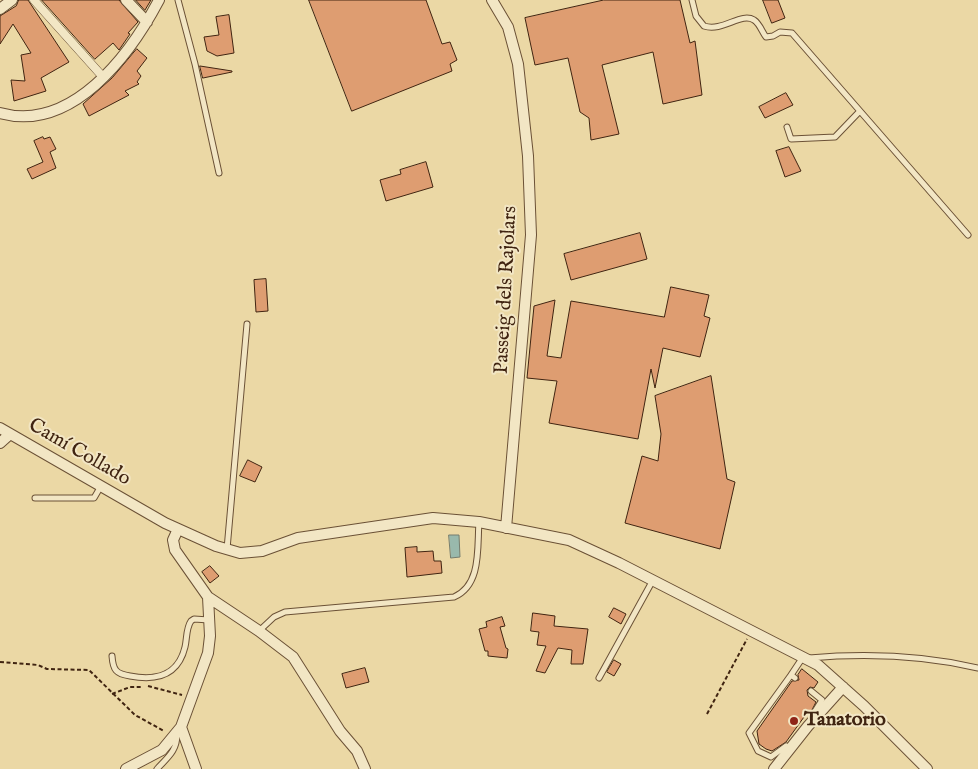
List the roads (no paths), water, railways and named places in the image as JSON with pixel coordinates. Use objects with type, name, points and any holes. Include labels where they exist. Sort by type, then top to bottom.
[{"type":"street","points":[[0,9],[12,0]]},
{"type":"street","points":[[34,0],[103,77]]},
{"type":"street","points":[[126,0],[147,22]]},
{"type":"street","points":[[0,113],[19,116],[48,114],[75,101],[103,77],[147,22],[159,0]]},
{"type":"street","name":"Passeig dels Rajolars","points":[[492,0],[508,27],[518,64],[528,156],[532,235],[506,528]]},
{"type":"street","name":"Camí Collado","points":[[0,428],[178,529],[227,549],[250,554],[298,538],[422,518],[479,522],[569,540],[752,630],[818,666],[843,687],[927,769]]},
{"type":"street","points":[[0,443],[10,434]]},
{"type":"street","points":[[178,529],[172,540],[175,550],[208,597],[259,631],[293,657],[340,731],[354,747],[365,769]]},
{"type":"street","points":[[126,769],[162,750],[178,732],[193,697],[208,653],[210,620],[208,597]]},
{"type":"street","points":[[774,769],[843,687]]},
{"type":"street","points":[[178,732],[196,769]]},
{"type":"lane","points":[[178,0],[195,64],[219,173]]},
{"type":"lane","points":[[692,0],[696,16],[704,26],[718,28],[743,18],[749,18],[756,21],[766,37],[780,32],[792,33],[968,235]]},
{"type":"lane","points":[[786,127],[791,140],[835,137],[859,112]]},
{"type":"lane","points":[[227,549],[247,324]]},
{"type":"lane","points":[[36,498],[94,498],[101,486]]},
{"type":"lane","points":[[259,631],[274,617],[285,612],[454,597],[462,594],[468,589],[473,578],[479,522]]},
{"type":"lane","points":[[599,678],[653,580]]},
{"type":"lane","points":[[112,656],[113,667],[119,674],[145,680],[154,679],[176,666],[185,649],[191,621],[194,619],[210,620]]},
{"type":"lane","points":[[811,691],[822,702],[782,751],[771,757],[758,751],[749,733],[793,677],[804,658],[866,654],[917,658],[978,668]]},
{"type":"lane","points":[[157,769],[174,751],[177,745],[178,732]]},
{"type":"place","name":"Tanatorio","points":[[794,721]]}]
